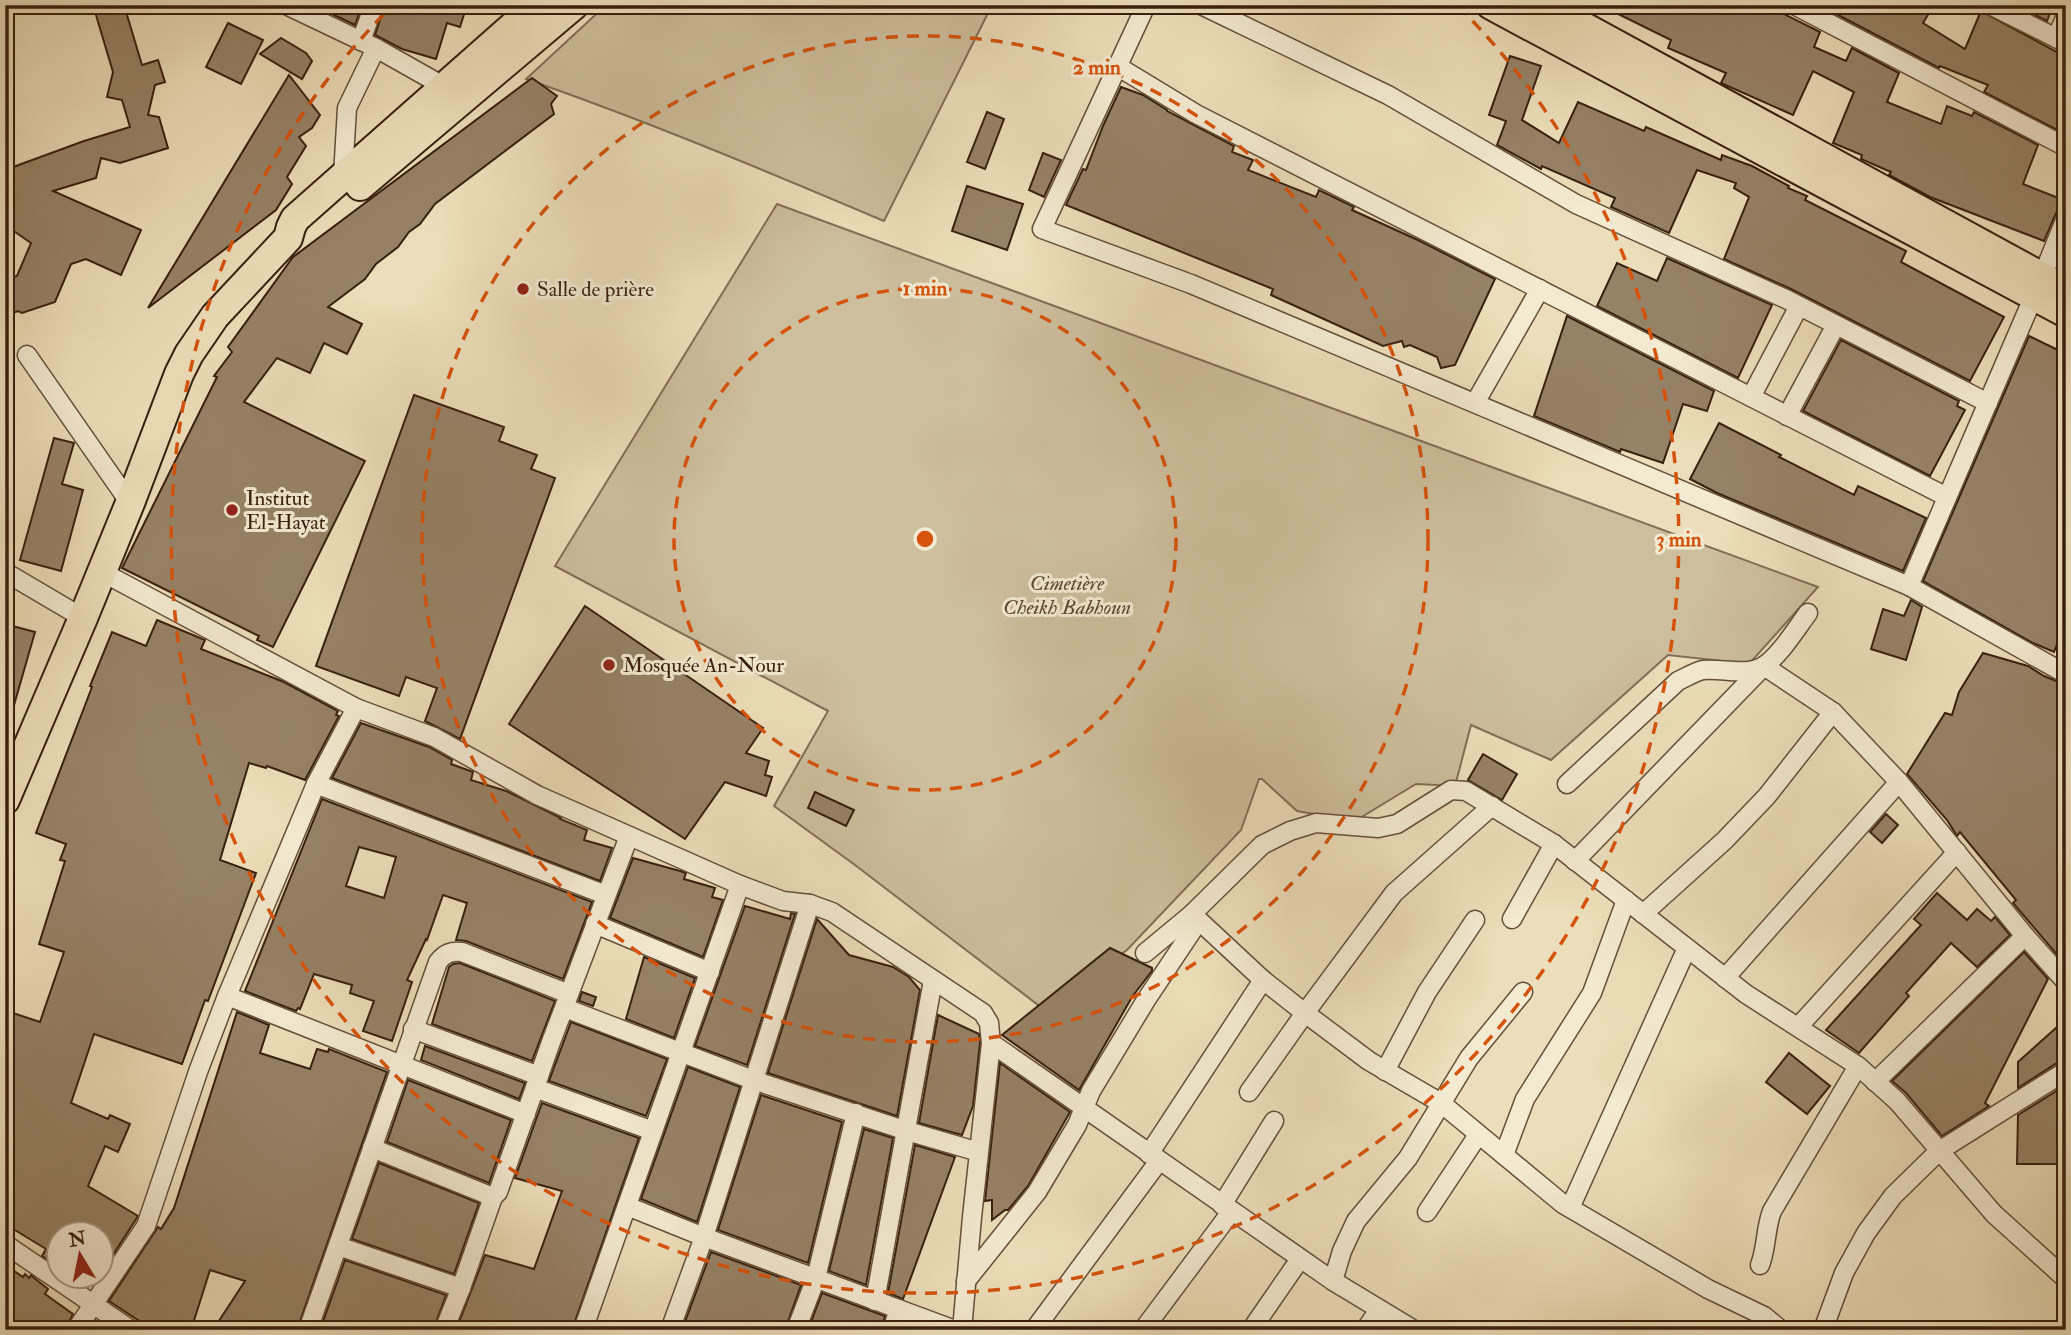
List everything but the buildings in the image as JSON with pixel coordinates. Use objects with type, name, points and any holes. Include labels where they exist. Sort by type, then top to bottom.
[{"type":"main road","points":[[5,800],[102,572],[189,354],[215,316],[288,238],[295,219],[537,5]]},
{"type":"main road","points":[[288,238],[308,231],[574,5]]},
{"type":"main road","points":[[1491,5],[2047,287]]},
{"type":"main road","points":[[1544,5],[2047,287],[2066,313]]},
{"type":"street","points":[[286,5],[369,44],[445,87]]},
{"type":"street","points":[[342,176],[347,108],[369,44],[374,5]]},
{"type":"street","points":[[1146,5],[1042,229],[1191,284],[1909,586],[2066,674]]},
{"type":"street","points":[[1201,5],[1388,95],[1576,204],[1799,306],[1988,403]]},
{"type":"street","points":[[1794,5],[2066,147]]},
{"type":"street","points":[[1990,5],[2061,40],[2066,16]]},
{"type":"street","points":[[1117,66],[1196,114],[1947,497]]},
{"type":"street","points":[[1909,586],[1988,403],[2047,287],[2066,218]]},
{"type":"street","points":[[1475,403],[1539,289]]},
{"type":"street","points":[[1751,397],[1799,306]]},
{"type":"street","points":[[1787,416],[1836,325]]},
{"type":"street","points":[[27,355],[130,503]]},
{"type":"street","points":[[5,572],[83,618]]},
{"type":"street","points":[[102,572],[356,708],[434,737],[537,795],[740,885],[783,901],[810,904],[832,912],[983,1013],[989,1023],[991,1043],[962,1330]]},
{"type":"street","points":[[1574,861],[1774,656],[1808,613]]},
{"type":"street","points":[[1567,784],[1678,681],[1704,670],[1745,671],[1764,666],[1833,712],[1899,782],[2066,982]]},
{"type":"street","points":[[76,1330],[146,1226],[199,1069],[227,996],[316,784],[356,708]]},
{"type":"street","points":[[1643,914],[1724,840],[1767,796],[1833,712]]},
{"type":"street","points":[[1726,978],[1899,782]]},
{"type":"street","points":[[316,784],[606,895]]},
{"type":"street","points":[[966,1282],[1037,1192],[1077,1125],[1091,1091],[1195,918],[1262,845],[1290,831],[1316,823],[1378,828],[1397,824],[1442,794],[1458,789],[1492,806],[1554,845],[1746,993],[1858,1066],[1897,1101],[1994,1214],[2066,1279]]},
{"type":"street","points":[[1249,1092],[1394,893],[1492,806]]},
{"type":"street","points":[[445,1329],[628,836]]},
{"type":"street","points":[[1512,919],[1554,845]]},
{"type":"street","points":[[1799,1026],[1957,852]]},
{"type":"street","points":[[583,1330],[740,885]]},
{"type":"street","points":[[1504,1156],[1525,1099],[1592,993],[1626,900]]},
{"type":"street","points":[[670,1330],[704,1237],[810,904]]},
{"type":"street","points":[[1145,953],[1195,918]]},
{"type":"street","points":[[1195,918],[1263,980],[1305,1013],[1385,1071],[1441,1103],[1570,1208],[1708,1289],[1764,1316],[1782,1330]]},
{"type":"street","points":[[1385,1071],[1427,992],[1475,920]]},
{"type":"street","points":[[595,924],[710,972]]},
{"type":"street","points":[[1875,1082],[2025,936]]},
{"type":"street","points":[[1570,1208],[1687,948]]},
{"type":"street","points":[[308,1330],[438,962],[444,954],[453,951],[462,952],[681,1053],[906,1131],[979,1152]]},
{"type":"street","points":[[875,1301],[933,980]]},
{"type":"street","points":[[1034,1330],[1154,1158],[1263,980]]},
{"type":"street","points":[[1333,1281],[1342,1251],[1356,1221],[1408,1158],[1469,1058],[1522,992]]},
{"type":"street","points":[[227,996],[526,1114]]},
{"type":"street","points":[[412,1030],[653,1131]]},
{"type":"street","points":[[991,1043],[1300,1259],[1414,1330]]},
{"type":"street","points":[[1760,1265],[1772,1211],[1858,1066]]},
{"type":"street","points":[[1823,1330],[1844,1273],[1866,1233],[1893,1196],[1939,1151],[2066,1071]]},
{"type":"street","points":[[796,1330],[816,1278],[856,1113]]},
{"type":"street","points":[[1143,1330],[1227,1208],[1274,1121]]},
{"type":"street","points":[[1427,1212],[1478,1135]]},
{"type":"street","points":[[372,1148],[493,1197]]},
{"type":"street","points":[[627,1206],[955,1330]]},
{"type":"street","points":[[5,1244],[131,1330]]},
{"type":"street","points":[[338,1246],[461,1288]]},
{"type":"street","points":[[1251,1330],[1300,1259]]},
{"type":"street","points":[[892,1330],[899,1309]]},
{"type":"street","points":[[1365,1330],[1379,1310]]},
{"type":"green space","points":[[606,5],[992,5],[884,221],[661,129],[526,79]]},
{"type":"green space","name":"Cimetière Cheikh Babhoun","points":[[777,204],[1818,587],[1749,664],[1668,655],[1551,760],[1471,725],[1455,786],[1416,784],[1355,821],[1297,811],[1259,779],[1241,830],[1127,950],[1042,1008],[774,806],[828,711],[555,566]]},
{"type":"place","name":"Salle de prière","points":[[523,289]]},
{"type":"place","name":"Institut El-Hayat","points":[[232,510]]},
{"type":"place","name":"Mosquée An-Nour","points":[[609,665]]}]
